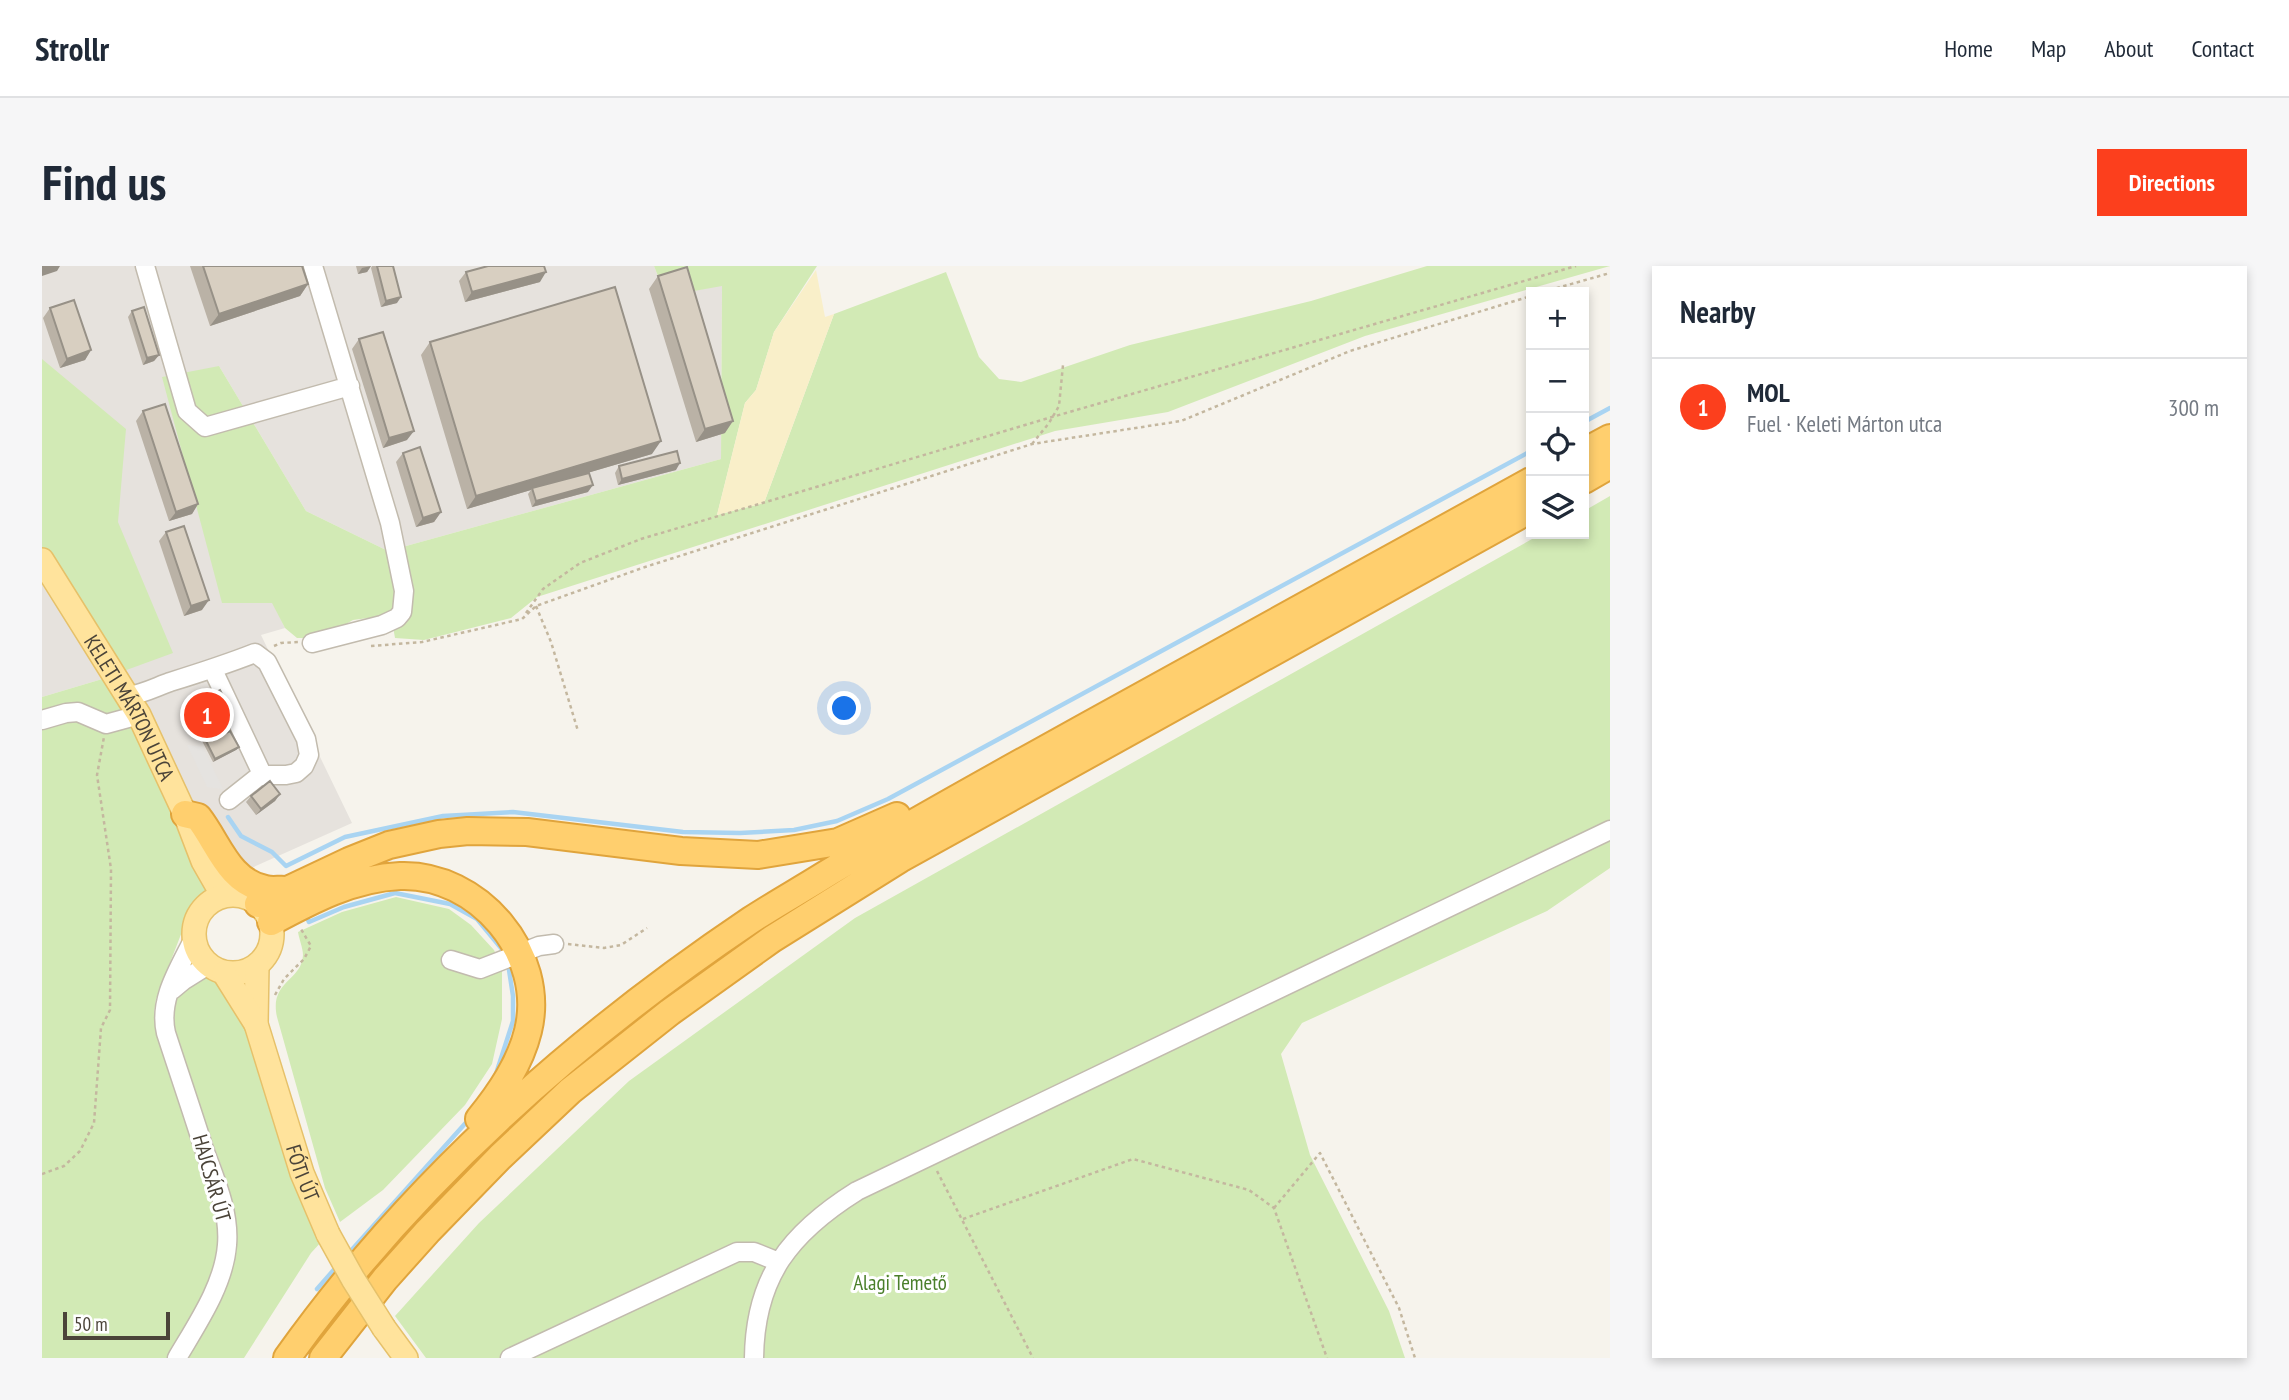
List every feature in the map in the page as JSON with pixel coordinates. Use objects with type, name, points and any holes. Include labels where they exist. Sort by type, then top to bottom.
[{"type":"highway","points":[[1589,449],[1610,438]]},
{"type":"highway","points":[[1589,477],[1610,465]]},
{"type":"highway","points":[[287,1358],[365,1257],[445,1171],[546,1075],[649,992],[753,919],[959,797],[1526,484]]},
{"type":"highway","points":[[323,1358],[384,1279],[428,1231],[560,1101],[670,1012],[772,939],[912,852],[1526,512]]},
{"type":"highway","points":[[265,913],[287,891],[349,860],[389,845],[439,834],[468,831],[527,832],[681,851],[758,855],[838,842],[914,809],[959,797]]},
{"type":"highway","points":[[185,814],[198,817],[240,879],[267,890],[287,891]]},
{"type":"highway","points":[[265,913],[367,879],[415,876],[445,883],[470,896],[500,921],[519,954],[529,986],[529,1030],[521,1054],[497,1098],[445,1171]]},
{"type":"main road","name":"KELETI MÁRTON UTCA","points":[[42,560],[133,706],[185,814],[218,899]]},
{"type":"main road","points":[[216,969],[234,975],[257,966],[270,950],[273,936],[265,913],[248,898],[218,899],[199,913],[194,938],[197,951],[216,969],[256,1024]]},
{"type":"main road","name":"FÓTI ÚT","points":[[257,966],[256,1024],[302,1172],[328,1234],[353,1279],[406,1358]]},
{"type":"street","points":[[145,266],[187,411],[205,427],[349,386]]},
{"type":"street","points":[[312,643],[382,625],[397,618],[402,612],[404,591],[393,539],[313,266]]},
{"type":"street","points":[[42,719],[78,712],[106,724],[133,706],[139,695],[255,653],[267,662],[306,739],[309,755],[304,766],[296,772],[258,777],[229,800]]},
{"type":"street","points":[[213,670],[263,776]]},
{"type":"street","points":[[754,1358],[754,1336],[760,1307],[768,1282],[779,1262],[801,1233],[833,1206],[857,1191],[1610,830]]},
{"type":"street","name":"HAJCSÁR ÚT","points":[[177,1358],[215,1286],[224,1263],[227,1244],[220,1194],[166,1033],[163,1016],[169,992],[194,938]]},
{"type":"street","points":[[451,960],[480,969],[539,946],[555,944]]},
{"type":"street","points":[[169,992],[184,979],[216,969]]},
{"type":"street","points":[[510,1358],[737,1252],[754,1252],[779,1262]]},
{"type":"path","points":[[522,619],[543,589],[580,563],[641,539],[1576,266]]},
{"type":"path","points":[[1560,287],[1610,272]]},
{"type":"path","points":[[365,646],[422,642],[522,619],[536,606],[659,562],[1032,444],[1181,421],[1350,351],[1526,298]]},
{"type":"path","points":[[1032,444],[1059,406],[1063,365]]},
{"type":"path","points":[[536,606],[551,642],[578,732]]},
{"type":"path","points":[[255,653],[281,643],[312,643]]},
{"type":"path","points":[[42,1174],[64,1166],[80,1151],[94,1123],[101,1028],[110,1010],[111,869],[97,775],[106,724]]},
{"type":"path","points":[[555,944],[604,948],[621,945],[647,928]]},
{"type":"path","points":[[1274,1208],[1321,1153],[1399,1308],[1415,1358]]},
{"type":"path","points":[[929,1156],[1033,1358]]},
{"type":"path","points":[[963,1219],[1133,1159],[1249,1190],[1274,1208],[1327,1358]]},
{"type":"shaded area","points":[[42,266],[654,266],[666,296],[722,285],[721,459],[388,551],[306,511],[219,366],[273,603],[285,628],[261,635],[352,823],[209,887],[109,677],[42,697]]},
{"type":"shaded area","points":[[187,745],[203,747],[223,789],[207,787]]},
{"type":"green space","points":[[654,266],[817,266],[774,332],[756,390],[745,403],[717,515],[764,503],[834,314],[946,272],[979,357],[999,379],[1021,382],[1130,345],[1311,301],[1427,266],[1610,266],[1536,287],[1526,287],[1526,290],[1365,336],[1168,412],[1055,431],[537,597],[511,618],[424,640],[395,638],[391,615],[353,620],[322,638],[297,638],[285,628],[272,603],[222,603],[162,377],[219,366],[306,511],[388,551],[721,459],[722,286],[666,296]]},
{"type":"green space","points":[[42,359],[126,429],[118,522],[173,653],[110,676],[209,887],[210,902],[190,911],[156,999],[154,1013],[156,1028],[215,1196],[223,1244],[210,1285],[169,1358],[42,1358],[42,697],[109,677],[42,558]]},
{"type":"green space","name":"Alagi Temető","points":[[1610,496],[1610,868],[1547,911],[1302,1023],[1281,1054],[1310,1155],[1389,1311],[1405,1358],[426,1358],[395,1316],[479,1223],[629,1081],[855,918],[1532,539],[1589,539],[1589,508]]},
{"type":"green space","points":[[396,897],[449,909],[471,925],[494,950],[502,967],[502,1019],[492,1064],[465,1105],[383,1190],[340,1222],[325,1188],[277,1017],[276,1005],[281,988],[301,964],[303,952],[298,932],[342,912]]},
{"type":"green space","points":[[214,974],[241,1004],[322,1241],[311,1253],[244,1358],[184,1358],[233,1255],[235,1239],[230,1191],[175,1039],[173,1023],[175,1002],[183,990],[199,978]]},
{"type":"sand","points":[[816,270],[825,317],[834,314],[764,503],[717,515],[745,403],[756,390],[774,332]]},
{"type":"building","points":[[203,266],[302,266],[308,284],[219,314]]},
{"type":"building","points":[[377,266],[393,266],[401,297],[386,301]]},
{"type":"building","points":[[488,266],[544,266],[546,272],[472,292],[466,272]]},
{"type":"building","points":[[687,267],[733,421],[705,429],[658,276]]},
{"type":"building","points":[[615,287],[661,441],[476,496],[430,342]]},
{"type":"building","points":[[74,300],[91,350],[67,359],[50,308]]},
{"type":"building","points":[[144,307],[159,355],[147,358],[132,311]]},
{"type":"building","points":[[383,332],[414,431],[389,438],[359,339]]},
{"type":"building","points":[[165,404],[198,504],[176,512],[143,411]]},
{"type":"building","points":[[420,447],[441,512],[423,518],[403,453]]},
{"type":"building","points":[[677,451],[680,463],[622,479],[619,466]]},
{"type":"building","points":[[589,473],[593,485],[536,501],[532,488]]},
{"type":"building","points":[[184,526],[209,600],[191,606],[166,532]]},
{"type":"building","points":[[220,690],[231,713],[203,728],[191,705]]},
{"type":"building","points":[[218,722],[224,734],[230,731],[239,747],[215,759],[201,731]]},
{"type":"building","points":[[270,781],[280,794],[261,809],[251,796]]},
{"type":"waterway","points":[[1589,419],[1610,408]]},
{"type":"waterway","points":[[228,817],[241,836],[272,852],[286,866],[345,837],[443,816],[513,812],[683,832],[740,833],[794,830],[837,821],[888,799],[1526,454]]},
{"type":"waterway","points":[[306,915],[309,922],[344,907],[395,893],[450,904],[477,919],[501,948]]},
{"type":"waterway","points":[[495,1077],[513,1021],[509,970]]},
{"type":"waterway","points":[[348,1254],[471,1117]]},
{"type":"waterway","points":[[317,1289],[338,1265]]},
{"type":"place","name":"MOL","points":[[207,715]]}]
